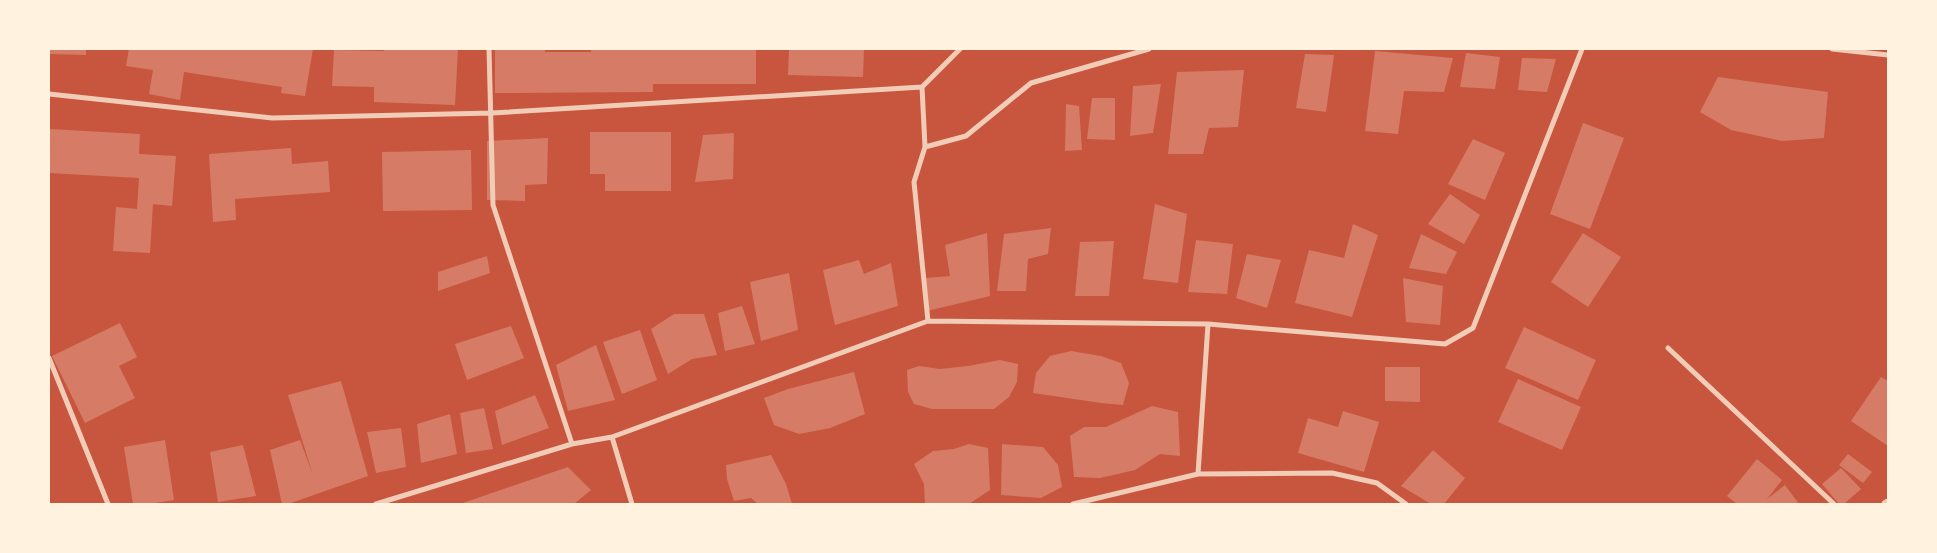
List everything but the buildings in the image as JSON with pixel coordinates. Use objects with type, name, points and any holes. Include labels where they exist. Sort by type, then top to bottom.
[{"type":"street","points":[[489,49],[493,205],[572,444]]},
{"type":"street","points":[[49,94],[272,118],[492,113],[922,87],[960,49]]},
{"type":"street","points":[[925,147],[966,136],[1032,83],[1149,49]]},
{"type":"street","points":[[376,504],[572,444],[612,437],[928,321],[1208,324],[1445,344],[1473,328],[1582,49]]},
{"type":"street","points":[[1832,49],[1888,55]]},
{"type":"street","points":[[922,87],[925,147],[914,182],[928,321]]},
{"type":"street","points":[[1198,474],[1208,324]]},
{"type":"street","points":[[1668,348],[1834,504]]},
{"type":"street","points":[[50,360],[108,504]]},
{"type":"street","points":[[612,437],[632,504]]},
{"type":"street","points":[[1073,504],[1198,474],[1332,474],[1377,483],[1406,504]]}]
